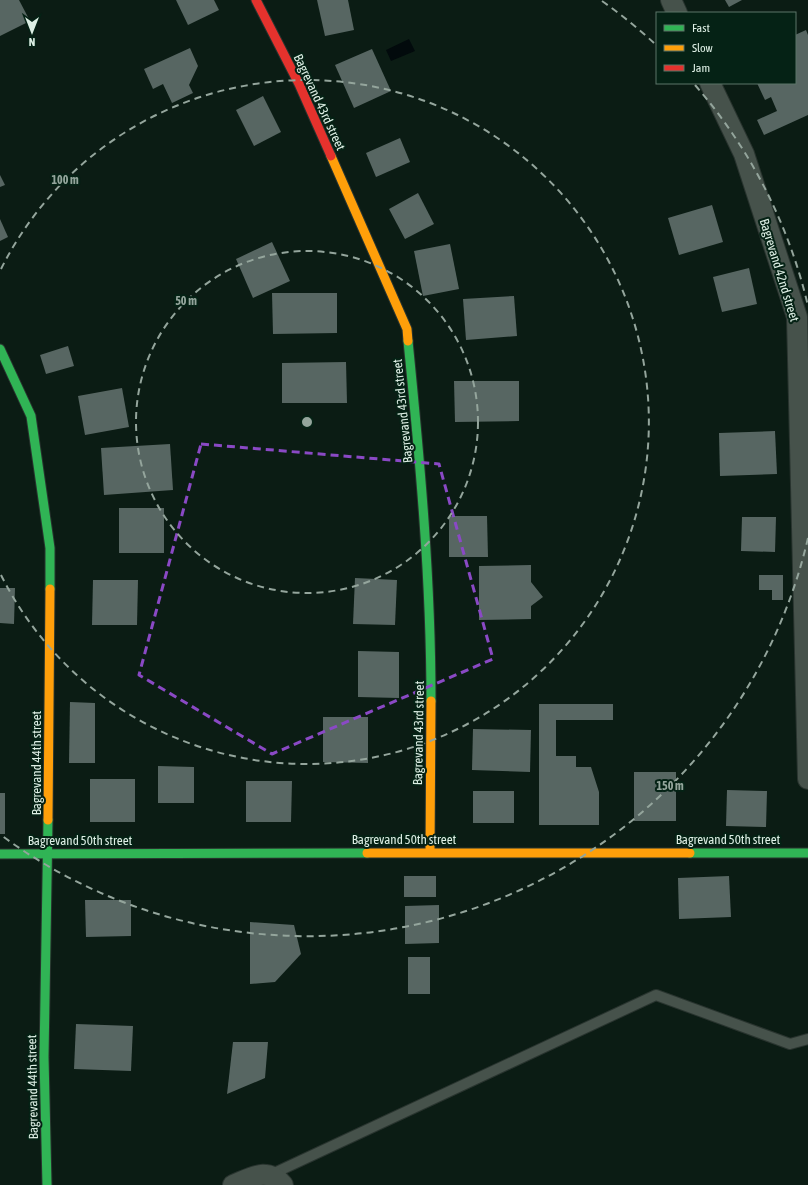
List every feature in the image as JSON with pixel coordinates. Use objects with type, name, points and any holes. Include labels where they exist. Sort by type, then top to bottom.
[{"type":"street","name":"Bagrevand 43rd street","points":[[256,0],[299,84],[407,329],[424,498],[431,663],[430,852]]},
{"type":"street","points":[[671,0],[677,12]]},
{"type":"street","name":"Bagrevand 42nd street","points":[[710,84],[744,154],[797,317],[808,779]]},
{"type":"street","name":"Bagrevand 44th street","points":[[0,349],[31,416],[50,548],[48,854],[44,1057],[46,1185]]},
{"type":"street","name":"Bagrevand 50th street","points":[[0,854],[430,852],[808,853]]},
{"type":"street","points":[[233,1185],[259,1174],[276,1180]]},
{"type":"lane","points":[[276,1180],[656,995],[790,1044],[808,1039]]},
{"type":"highlighted area","points":[[201,444],[439,464],[493,659],[272,754],[139,675]]},
{"type":"shaded area","points":[[409,39],[415,51],[391,61],[386,50]]},
{"type":"building","points":[[0,0],[19,0],[30,21],[0,36]]},
{"type":"building","points":[[176,0],[214,0],[219,10],[188,25]]},
{"type":"building","points":[[317,0],[348,0],[354,30],[325,36]]},
{"type":"building","points":[[725,0],[742,0],[729,7]]},
{"type":"building","points":[[806,30],[808,35],[808,115],[764,135],[757,120],[777,111],[771,97],[765,100],[757,84],[796,84],[796,35]]},
{"type":"building","points":[[190,48],[198,66],[189,85],[193,93],[172,103],[163,84],[153,89],[144,69]]},
{"type":"building","points":[[372,49],[391,91],[354,108],[335,65]]},
{"type":"building","points":[[263,96],[281,132],[254,146],[236,110]]},
{"type":"building","points":[[400,138],[410,162],[376,177],[366,153]]},
{"type":"building","points":[[0,175],[5,185],[0,187]]},
{"type":"building","points":[[418,193],[434,224],[405,239],[389,209]]},
{"type":"building","points":[[712,205],[723,242],[679,255],[668,218]]},
{"type":"building","points":[[0,219],[8,237],[0,241]]},
{"type":"building","points":[[272,242],[290,281],[253,298],[236,259]]},
{"type":"building","points":[[450,244],[459,289],[423,296],[414,251]]},
{"type":"building","points":[[749,268],[757,304],[722,312],[713,277]]},
{"type":"building","points":[[272,293],[337,293],[337,333],[273,334]]},
{"type":"building","points":[[514,296],[517,336],[466,340],[463,299]]},
{"type":"building","points":[[68,346],[74,366],[46,374],[40,355]]},
{"type":"building","points":[[346,362],[347,403],[282,403],[282,363]]},
{"type":"building","points":[[454,381],[519,381],[519,421],[455,422]]},
{"type":"building","points":[[122,388],[129,427],[85,435],[78,396]]},
{"type":"building","points":[[775,431],[777,474],[720,476],[719,433]]},
{"type":"building","points":[[170,444],[173,490],[104,495],[101,448]]},
{"type":"building","points":[[119,508],[164,508],[164,553],[119,553]]},
{"type":"building","points":[[449,516],[487,516],[488,557],[449,557]]},
{"type":"building","points":[[742,517],[776,517],[775,552],[741,551]]},
{"type":"building","points":[[531,565],[531,582],[543,597],[531,606],[531,619],[479,620],[479,566]]},
{"type":"building","points":[[759,575],[783,575],[783,600],[772,600],[772,590],[759,590]]},
{"type":"building","points":[[355,578],[397,580],[395,625],[353,624]]},
{"type":"building","points":[[93,580],[138,580],[137,625],[92,625]]},
{"type":"building","points":[[0,588],[15,588],[14,624],[0,623]]},
{"type":"building","points":[[358,651],[399,652],[399,698],[358,697]]},
{"type":"building","points":[[70,702],[95,703],[95,763],[69,763]]},
{"type":"building","points":[[539,704],[613,704],[613,720],[556,720],[556,756],[576,756],[576,767],[591,767],[599,792],[599,825],[539,825]]},
{"type":"building","points":[[323,717],[368,717],[368,763],[323,762]]},
{"type":"building","points":[[473,729],[531,730],[530,772],[472,770]]},
{"type":"building","points":[[158,766],[194,767],[194,803],[158,803]]},
{"type":"building","points":[[634,772],[676,772],[676,821],[634,821]]},
{"type":"building","points":[[90,779],[135,779],[135,822],[90,822]]},
{"type":"building","points":[[246,781],[292,781],[291,822],[246,822]]},
{"type":"building","points":[[727,790],[767,791],[766,827],[726,826]]},
{"type":"building","points":[[473,791],[514,791],[514,823],[473,823]]},
{"type":"building","points":[[0,793],[5,793],[5,834],[0,834]]},
{"type":"building","points":[[404,876],[436,876],[436,897],[404,897]]},
{"type":"building","points":[[729,876],[731,917],[679,919],[678,878]]},
{"type":"building","points":[[85,900],[131,900],[131,936],[86,937]]},
{"type":"building","points":[[439,905],[439,943],[405,944],[405,906]]},
{"type":"building","points":[[250,922],[294,925],[301,954],[275,982],[250,984]]},
{"type":"building","points":[[408,957],[430,957],[430,994],[408,994]]},
{"type":"building","points":[[76,1024],[133,1026],[131,1071],[74,1069]]},
{"type":"building","points":[[233,1042],[268,1042],[265,1078],[227,1094]]},
{"type":"traffic: fast","points":[[408,341],[421,476],[427,566],[431,656],[431,701]]},
{"type":"traffic: fast","points":[[0,349],[31,416],[50,548],[50,589]]},
{"type":"traffic: fast","points":[[47,1185],[44,1057],[48,820]]},
{"type":"traffic: fast","points":[[0,854],[367,853]]},
{"type":"traffic: fast","points":[[690,853],[808,853]]},
{"type":"traffic: slow","points":[[331,156],[407,329],[408,341]]},
{"type":"traffic: slow","points":[[48,820],[50,589]]},
{"type":"traffic: slow","points":[[430,852],[431,701]]},
{"type":"traffic: slow","points":[[367,853],[690,853]]},
{"type":"traffic: jam","points":[[256,0],[299,84],[331,156]]}]
